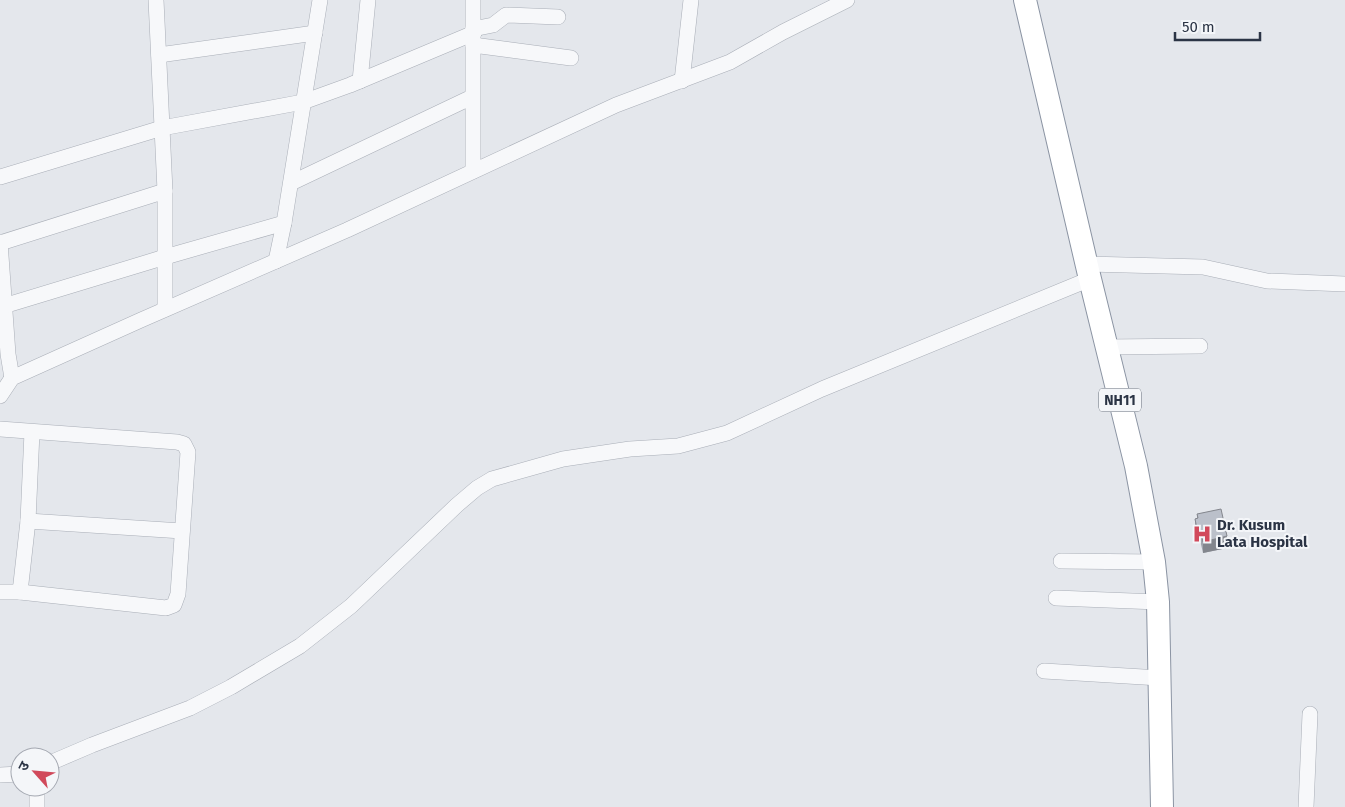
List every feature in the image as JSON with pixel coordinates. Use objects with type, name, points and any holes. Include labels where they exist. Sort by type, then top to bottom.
[{"type":"highway","name":"NH11","points":[[1025,0],[1088,271],[1136,466],[1154,562],[1158,602],[1162,807]]},
{"type":"street","points":[[156,0],[165,192],[165,310]]},
{"type":"street","points":[[276,261],[284,223],[320,0]]},
{"type":"street","points":[[360,81],[368,0]]},
{"type":"street","points":[[473,0],[473,171]]},
{"type":"street","points":[[682,80],[691,0]]},
{"type":"street","points":[[0,396],[12,378],[276,261],[616,105],[730,62],[783,32],[847,0]]},
{"type":"street","points":[[0,177],[162,128],[303,102],[473,36],[506,14],[558,17]]},
{"type":"street","points":[[159,55],[315,33]]},
{"type":"street","points":[[473,36],[571,58]]},
{"type":"street","points":[[290,183],[472,97]]},
{"type":"street","points":[[12,378],[4,356],[0,243],[165,192]]},
{"type":"street","points":[[2,306],[165,256],[284,223]]},
{"type":"street","points":[[60,759],[190,708],[231,687],[300,646],[351,606],[458,505],[477,488],[492,479],[563,459],[630,449],[678,446],[727,433],[1088,271],[1203,267],[1267,281],[1345,284]]},
{"type":"street","points":[[1107,346],[1200,346]]},
{"type":"street","points":[[0,429],[184,444],[188,452],[178,594],[177,600],[171,607],[20,592],[0,592]]},
{"type":"street","points":[[20,592],[28,521],[32,432]]},
{"type":"street","points":[[28,521],[182,531]]},
{"type":"street","points":[[1061,561],[1154,562]]},
{"type":"street","points":[[1056,598],[1158,602]]},
{"type":"street","points":[[1044,671],[1160,678]]},
{"type":"street","points":[[1306,807],[1310,714]]},
{"type":"building","points":[[1221,509],[1227,536],[1203,542],[1200,528],[1197,529],[1195,519],[1198,518],[1197,514]]},
{"type":"place","name":"Dr. Kusum Lata Hospital","points":[[1202,534]]}]
